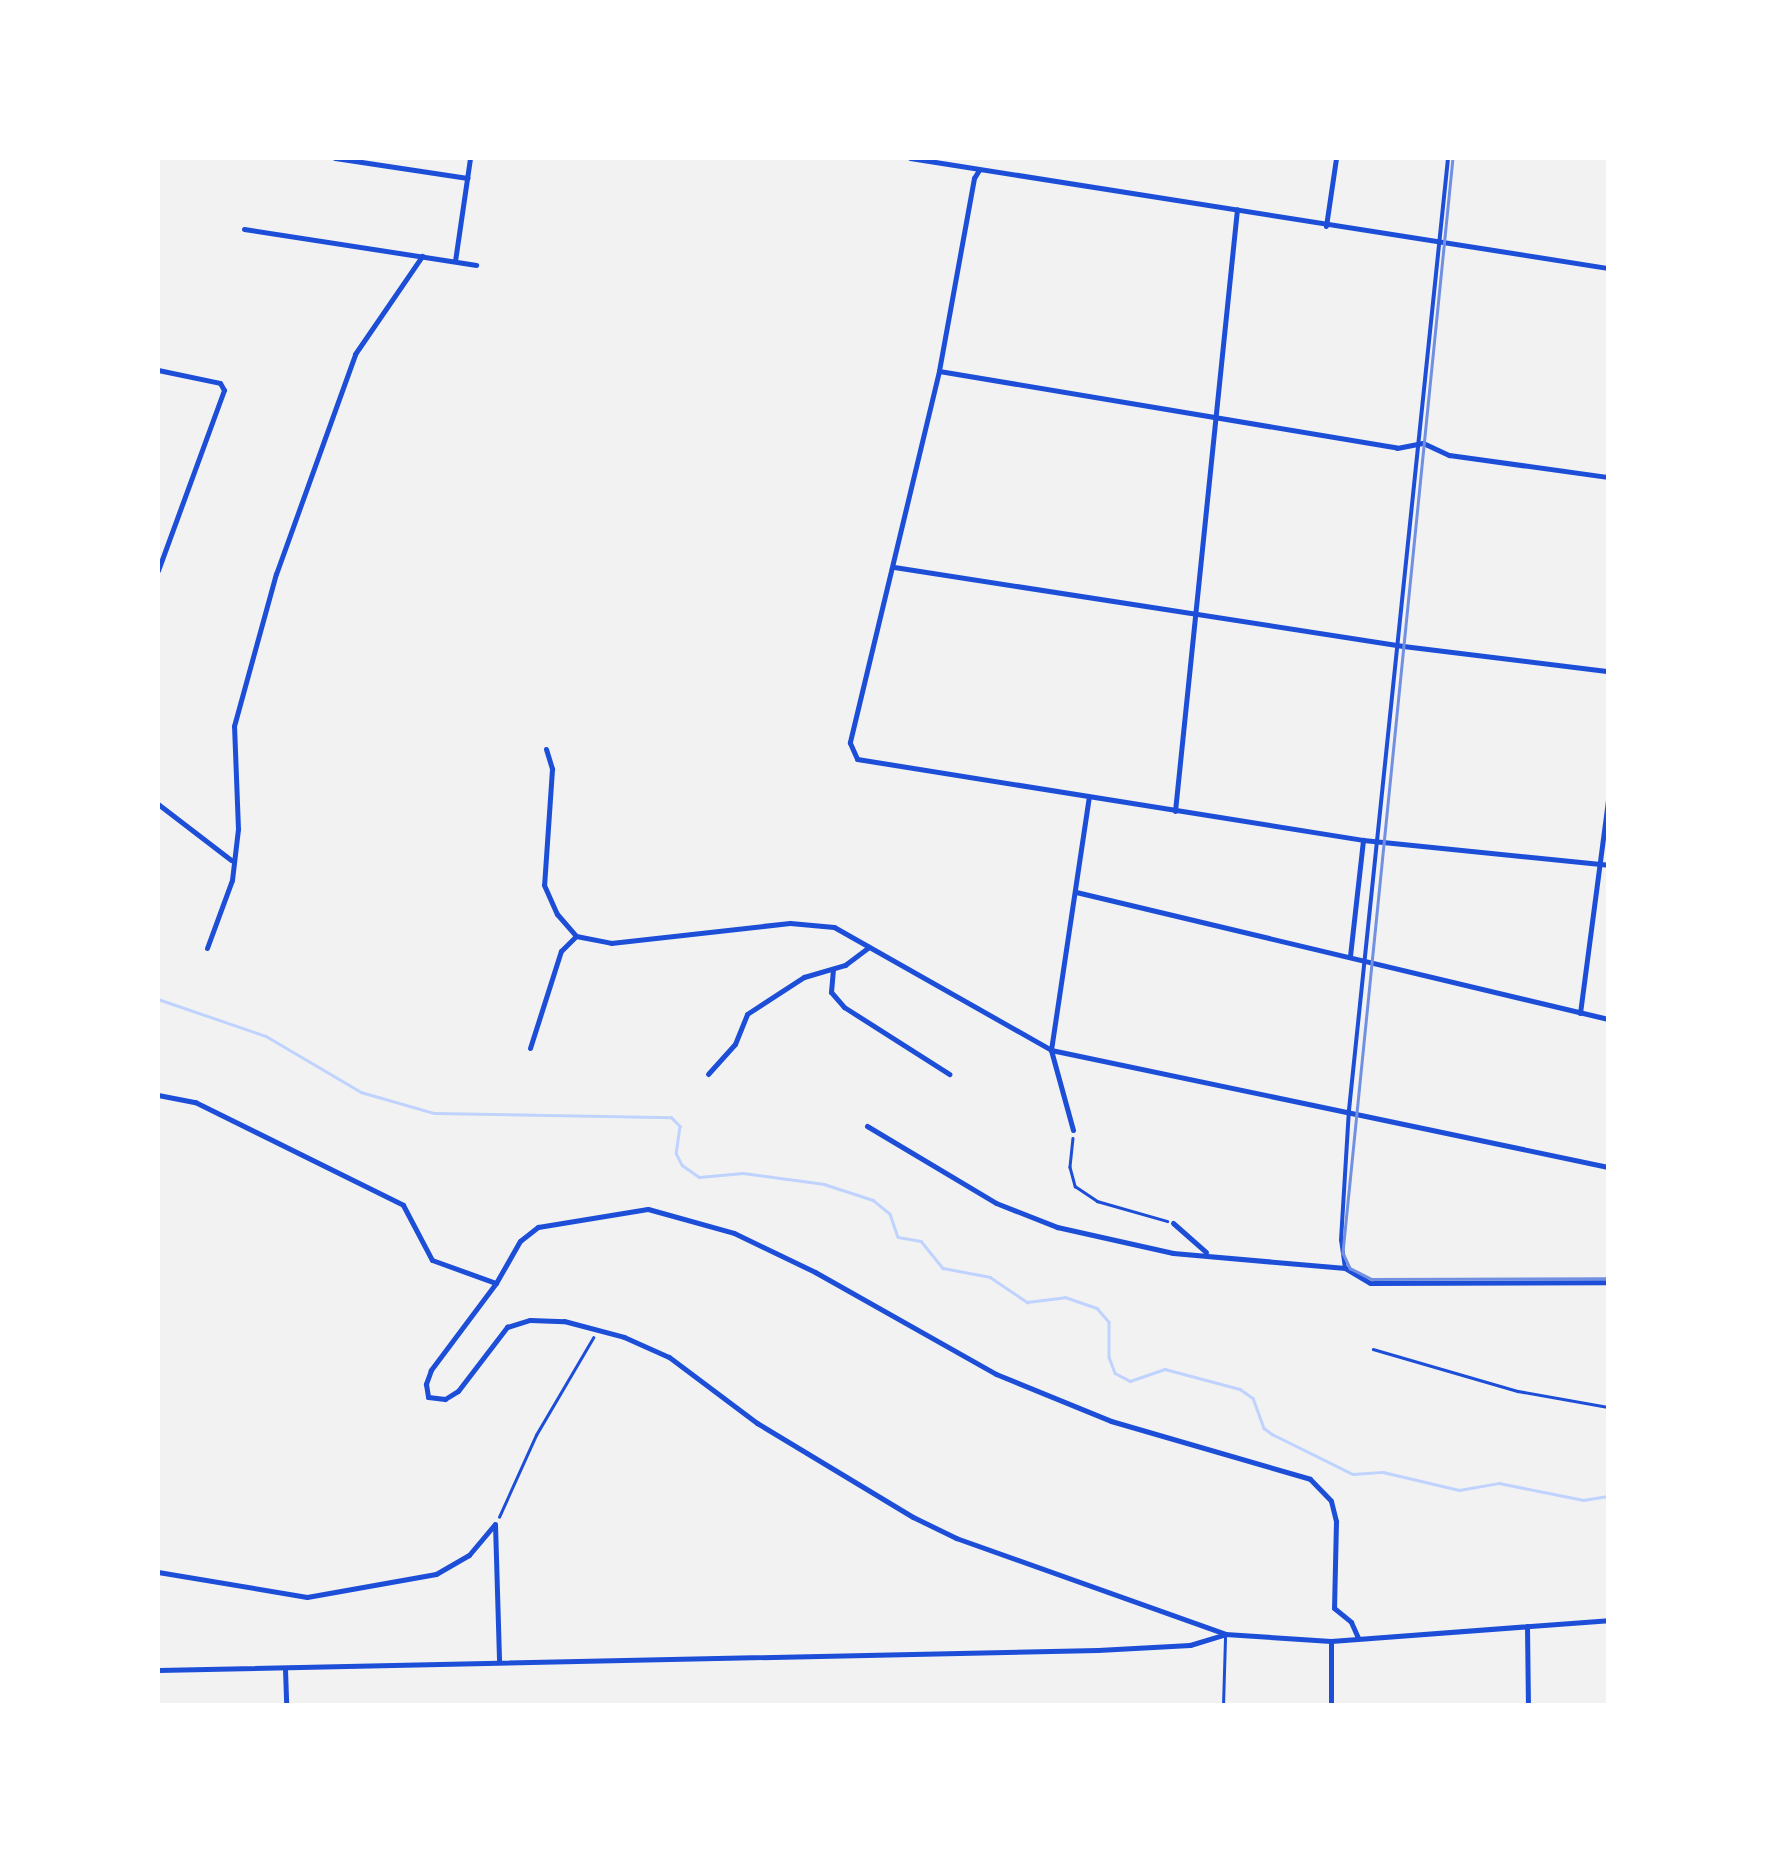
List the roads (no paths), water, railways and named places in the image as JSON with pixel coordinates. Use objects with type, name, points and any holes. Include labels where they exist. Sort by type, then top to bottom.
[{"type":"street","points":[[336,158],[467,178]]},
{"type":"street","points":[[455,262],[470,158]]},
{"type":"street","points":[[910,158],[1608,268]]},
{"type":"street","points":[[1326,226],[1336,158]]},
{"type":"street","points":[[1344,1268],[1341,1240],[1350,1110],[1448,158]]},
{"type":"street","points":[[979,170],[974,178],[940,371],[850,743],[857,758],[1363,840],[1605,865]]},
{"type":"street","points":[[1175,811],[1236,209]]},
{"type":"street","points":[[244,229],[476,265]]},
{"type":"street","points":[[207,948],[232,880],[231,860],[238,829],[234,726],[276,574],[355,354],[422,256]]},
{"type":"street","points":[[158,370],[223,386],[158,570]]},
{"type":"street","points":[[940,371],[1397,448],[1420,443],[1442,454],[1608,477]]},
{"type":"street","points":[[894,567],[1400,645],[1608,671]]},
{"type":"street","points":[[546,749],[552,769],[544,885],[557,914],[576,936],[611,943],[790,922],[834,927],[1051,1050],[1608,1167]]},
{"type":"street","points":[[1073,1130],[1051,1050],[1090,796]]},
{"type":"street","points":[[1580,1013],[1605,865],[1608,800]]},
{"type":"street","points":[[158,804],[231,860]]},
{"type":"street","points":[[1350,956],[1363,840]]},
{"type":"street","points":[[1076,892],[1608,1020]]},
{"type":"street","points":[[530,1048],[561,951],[576,936]]},
{"type":"street","points":[[708,1074],[734,1044],[748,1014],[804,977],[833,969],[869,947]]},
{"type":"street","points":[[833,969],[832,992],[844,1007],[949,1074]]},
{"type":"street","points":[[158,1095],[195,1102],[403,1205],[432,1260],[496,1283]]},
{"type":"street","points":[[867,1126],[996,1204],[1057,1226],[1173,1253],[1344,1268],[1359,1280],[1389,1284],[1608,1282]]},
{"type":"street","points":[[1358,1638],[1351,1622],[1334,1608],[1336,1521],[1330,1500],[1310,1479],[1111,1422],[996,1374],[815,1272],[734,1233],[648,1210],[538,1227],[520,1241],[496,1283],[431,1370],[426,1384],[428,1398],[445,1399],[458,1391],[497,1335],[517,1322],[545,1319],[599,1328],[669,1356],[757,1423],[913,1518],[956,1538],[1225,1634],[1331,1640],[1608,1620]]},
{"type":"street","points":[[1173,1223],[1208,1254]]},
{"type":"street","points":[[158,1572],[307,1597],[436,1574],[469,1556],[495,1524],[499,1662]]},
{"type":"street","points":[[1527,1626],[1528,1706]]},
{"type":"street","points":[[158,1670],[1098,1650],[1190,1644],[1225,1634]]},
{"type":"street","points":[[1331,1640],[1331,1706]]},
{"type":"street","points":[[285,1668],[286,1706]]},
{"type":"lane","points":[[1373,1348],[1518,1391],[1608,1407]]},
{"type":"lane","points":[[1223,1706],[1225,1634]]},
{"type":"waterway","points":[[158,999],[266,1036],[361,1092],[434,1113],[671,1117],[680,1126],[676,1153],[682,1165],[699,1177],[743,1173],[824,1184],[873,1200],[890,1214],[898,1237],[921,1241],[943,1268],[990,1277],[1027,1302],[1065,1297],[1097,1308],[1109,1322],[1109,1357],[1115,1373],[1130,1381],[1165,1369],[1240,1389],[1253,1398],[1264,1428],[1353,1474],[1383,1472],[1459,1490],[1499,1483],[1583,1500],[1608,1496]]},
{"type":"tram line","points":[[1453,158],[1343,1253],[1350,1268],[1372,1279],[1608,1278]]}]
